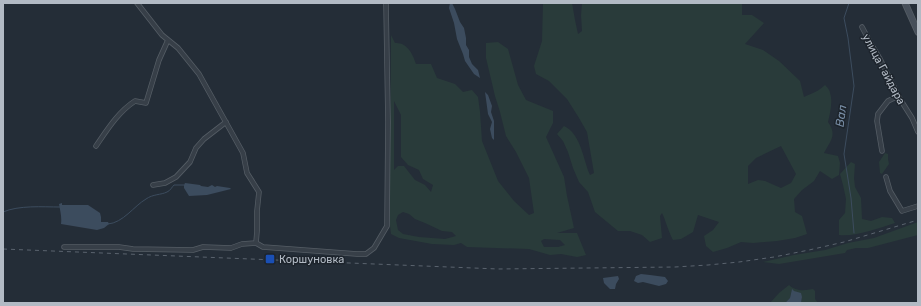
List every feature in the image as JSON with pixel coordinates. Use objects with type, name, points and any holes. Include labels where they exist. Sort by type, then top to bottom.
[{"type":"street","points":[[137,3],[162,35],[178,48],[199,74],[243,153],[247,173],[259,192],[256,243]]},
{"type":"street","points":[[64,248],[119,247],[133,249],[193,250],[203,247],[231,248],[242,244],[256,243],[263,247],[289,250],[366,254],[374,248],[387,226],[388,122],[386,3]]},
{"type":"street","points":[[905,3],[918,32]]},
{"type":"street","name":"улица Гайдара","points":[[862,27],[900,99],[912,118],[918,132]]},
{"type":"street","points":[[96,146],[112,122],[128,105],[134,101],[146,103],[159,60],[168,40]]},
{"type":"street","points":[[882,151],[877,121],[878,114],[888,101],[894,98],[900,99]]},
{"type":"street","points":[[153,185],[165,184],[176,177],[190,162],[196,148],[204,139],[226,122]]},
{"type":"street","points":[[886,176],[890,191],[902,211],[918,206]]},
{"type":"shaded area","points":[[543,3],[572,3],[578,34],[582,31],[582,3],[742,3],[742,15],[752,15],[764,23],[745,44],[763,50],[779,61],[800,81],[804,97],[825,85],[830,92],[831,104],[828,122],[833,134],[824,153],[838,156],[840,163],[839,175],[832,179],[820,171],[814,181],[802,190],[794,199],[795,212],[802,216],[807,234],[777,241],[753,243],[741,242],[713,252],[706,246],[704,236],[713,230],[719,222],[698,215],[693,232],[681,239],[673,240],[662,213],[660,216],[662,238],[650,242],[642,235],[630,231],[618,231],[595,212],[588,192],[579,182],[563,141],[557,134],[564,126],[570,130],[578,141],[590,175],[594,173],[587,132],[579,118],[567,99],[549,81],[536,74],[534,66],[542,41]],"holes":[[[781,146],[796,174],[791,183],[781,188],[765,181],[758,180],[748,184],[748,166],[756,158]]]},
{"type":"shaded area","points":[[391,35],[395,43],[403,44],[409,49],[416,64],[431,64],[437,78],[455,84],[463,92],[472,90],[478,97],[482,141],[498,181],[514,201],[529,215],[534,213],[529,178],[506,136],[486,58],[486,43],[498,42],[508,49],[518,85],[526,100],[553,111],[553,123],[546,137],[564,177],[574,228],[557,233],[577,233],[586,255],[577,257],[561,254],[550,255],[529,249],[467,247],[461,243],[454,245],[432,244],[399,238],[391,234]],"holes":[[[394,101],[401,115],[401,157],[408,165],[419,170],[423,179],[433,185],[431,192],[425,185],[415,180],[404,166],[398,166],[394,170]],[[403,212],[409,214],[415,219],[442,231],[452,232],[456,236],[445,239],[403,234],[398,230],[396,220],[398,215]],[[544,239],[560,240],[565,245],[558,247],[544,247],[541,241]]]},
{"type":"shaded area","points":[[885,153],[888,154],[889,164],[882,174],[880,173],[879,162]]},
{"type":"shaded area","points":[[851,162],[855,164],[855,187],[861,198],[862,219],[871,221],[882,217],[892,218],[895,223],[875,230],[852,235],[839,235],[839,220],[845,213],[846,199],[840,174]]},
{"type":"shaded area","points":[[918,222],[918,235],[868,248],[856,248],[847,250],[845,253],[779,264],[763,262],[825,250],[848,243],[874,238]]},
{"type":"shaded area","points":[[789,285],[800,290],[813,289],[815,291],[815,299],[818,303],[801,303],[802,297],[792,290],[790,298],[785,303],[770,303]]},
{"type":"water","points":[[450,3],[452,3],[464,28],[469,57],[472,64],[478,70],[480,78],[474,74],[465,61],[457,39],[449,8]]},
{"type":"water","points":[[485,92],[488,95],[492,106],[491,112],[494,121],[494,140],[490,129],[492,122],[488,114]]},
{"type":"water","points":[[185,183],[208,187],[212,185],[215,187],[217,186],[231,189],[207,195],[189,196],[184,188]]},
{"type":"water","points":[[62,203],[62,205],[88,205],[100,213],[101,222],[108,222],[109,224],[104,228],[97,230],[61,224],[59,204]]},
{"type":"water","points":[[641,274],[665,277],[668,281],[666,284],[659,286],[634,281],[636,276]]},
{"type":"water","points":[[618,276],[619,279],[615,289],[610,289],[604,283],[603,278]]},
{"type":"water","points":[[792,289],[801,293],[801,303],[785,303],[790,298]]},
{"type":"waterway","name":"Вал","points":[[849,3],[844,18],[854,86],[844,154],[851,198],[854,233]]},
{"type":"waterway","points":[[108,224],[119,221],[149,197],[165,193],[174,185],[184,185]]},
{"type":"waterway","points":[[3,212],[23,207],[60,207]]},
{"type":"railway","points":[[3,249],[498,269],[675,267],[739,262],[774,257],[844,242],[918,220]]},
{"type":"place","name":"Коршуновка","points":[[270,259]]}]
